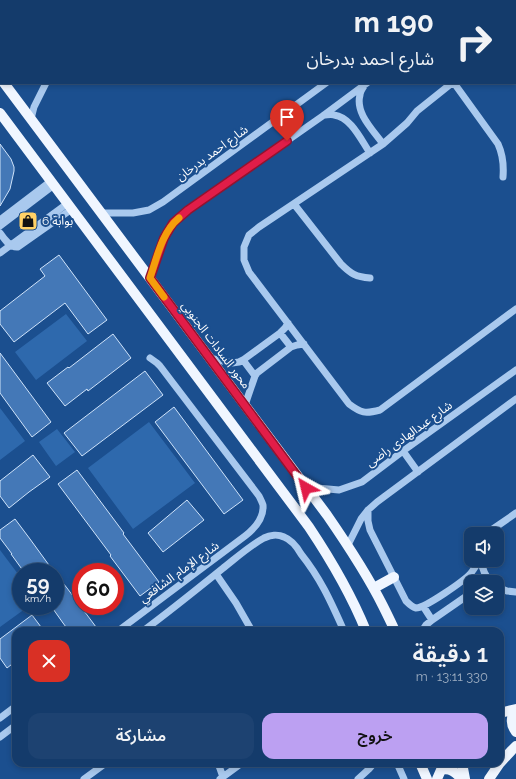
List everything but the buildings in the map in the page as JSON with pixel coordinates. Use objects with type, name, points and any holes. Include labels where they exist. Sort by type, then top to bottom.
[{"type":"main road","name":"محور السادات الجنوبي","points":[[5,84],[327,515],[348,545],[374,588],[392,627]]},
{"type":"main road","points":[[0,113],[309,527],[344,583],[364,627]]},
{"type":"main road","points":[[374,588],[394,577]]},
{"type":"main road","points":[[504,712],[515,710]]},
{"type":"main road","points":[[515,710],[511,716],[512,724],[516,732]]},
{"type":"main road","points":[[504,759],[516,746]]},
{"type":"main road","points":[[422,767],[427,779]]},
{"type":"main road","points":[[463,767],[465,779]]},
{"type":"main road","points":[[489,779],[497,767]]},
{"type":"main road","points":[[437,779],[441,770],[445,769],[455,772],[461,779]]},
{"type":"street","points":[[31,120],[34,107],[46,84]]},
{"type":"street","name":"شارع احمد بدرخان","points":[[101,213],[133,213],[149,210],[163,202],[325,84]]},
{"type":"street","points":[[365,84],[360,96],[359,106],[363,116],[383,144]]},
{"type":"street","points":[[150,278],[164,238],[173,223],[188,210],[324,115],[365,84]]},
{"type":"street","points":[[452,84],[417,111],[407,123],[383,144],[259,227],[250,235],[244,247],[244,260],[249,272],[349,404],[358,411],[369,413],[380,410],[516,309]]},
{"type":"street","points":[[454,84],[498,144],[504,165],[503,177]]},
{"type":"street","points":[[324,115],[335,115],[345,119],[351,125],[370,153]]},
{"type":"street","points":[[0,220],[52,183]]},
{"type":"street","points":[[0,226],[52,183]]},
{"type":"street","points":[[294,204],[349,272],[359,277],[370,278]]},
{"type":"street","points":[[0,260],[0,255],[11,245],[70,206]]},
{"type":"street","points":[[0,233],[11,245]]},
{"type":"street","points":[[209,358],[232,363],[243,360],[280,333],[288,323]]},
{"type":"street","points":[[280,333],[291,348]]},
{"type":"street","points":[[245,405],[257,373],[297,344],[304,344]]},
{"type":"street","name":"شارع الإمام الشافعي","points":[[123,627],[235,545],[252,530],[258,522],[262,513],[263,504],[259,496],[160,366],[150,358]]},
{"type":"street","points":[[243,360],[255,376]]},
{"type":"street","name":"شارع عبدالهادى راضى","points":[[306,488],[338,490],[362,482],[516,370]]},
{"type":"street","points":[[348,545],[361,519],[377,502],[516,399]]},
{"type":"street","points":[[403,451],[418,472]]},
{"type":"street","points":[[368,510],[370,530],[409,604],[415,608],[423,606],[464,580],[475,567]]},
{"type":"street","points":[[496,527],[516,513]]},
{"type":"street","name":"شارع الإمام الشافعي","points":[[153,627],[241,554],[264,538],[277,535],[289,539],[306,560],[324,586],[342,627]]},
{"type":"street","points":[[235,545],[241,554]]},
{"type":"street","points":[[216,574],[236,603],[250,627]]},
{"type":"street","points":[[504,590],[516,592]]},
{"type":"street","points":[[425,627],[432,620],[464,598]]},
{"type":"street","points":[[423,606],[432,620]]},
{"type":"street","points":[[0,718],[12,709]]},
{"type":"street","points":[[1,733],[12,727]]},
{"type":"street","points":[[84,779],[100,767]]},
{"type":"street","points":[[219,767],[222,778],[237,767]]},
{"type":"street","points":[[358,779],[371,767]]},
{"type":"street","points":[[399,767],[404,779]]},
{"type":"shaded area","points":[[66,314],[87,341],[36,380],[15,352]]},
{"type":"shaded area","points":[[0,408],[25,441],[0,460]]},
{"type":"shaded area","points":[[149,422],[195,483],[133,529],[88,468]]},
{"type":"shaded area","points":[[57,429],[75,452],[56,466],[39,442]]},
{"type":"shaded area","points":[[0,550],[12,566],[12,615],[17,615],[0,627]]},
{"type":"slow traffic","points":[[164,297],[150,278],[164,238],[173,223],[179,218]]},
{"type":"place","name":"بوابة 6","points":[[28,221]]},
{"type":"route","points":[[287,141],[188,210],[173,223],[164,238],[150,278],[306,488]]}]
